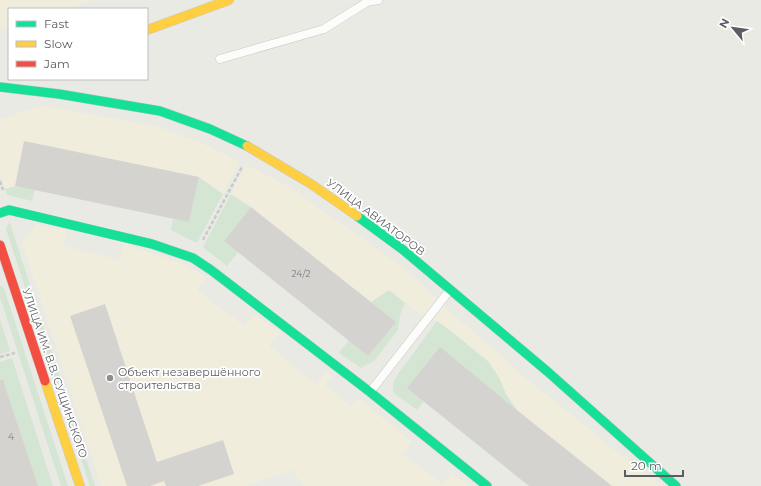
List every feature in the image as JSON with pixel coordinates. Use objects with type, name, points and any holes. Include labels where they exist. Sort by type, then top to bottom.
[{"type":"street","points":[[148,30],[229,0]]},
{"type":"street","points":[[0,86],[15,80]]},
{"type":"street","name":"УЛИЦА АВИАТОРОВ","points":[[0,86],[59,94],[160,111],[210,129],[251,148],[311,184],[402,249],[553,377],[676,486]]},
{"type":"street","points":[[0,213],[9,210],[152,244],[193,258],[211,270],[370,392],[487,486]]},
{"type":"street","name":"УЛИЦА ИМ. В.В. СУЩИНСКОГО","points":[[0,245],[3,268],[80,486]]},
{"type":"lane","points":[[220,59],[324,29],[367,2],[378,0]]},
{"type":"lane","points":[[370,392],[450,290]]},
{"type":"path","points":[[193,258],[251,148]]},
{"type":"path","points":[[0,357],[15,353]]},
{"type":"green space","points":[[199,177],[223,194],[197,243],[171,230],[173,219],[189,222]]},
{"type":"green space","points":[[15,186],[35,190],[32,201],[7,195],[5,189]]},
{"type":"green space","points":[[231,194],[251,207],[224,241],[238,252],[227,266],[203,247]]},
{"type":"green space","points":[[9,223],[95,486],[90,486],[6,229]]},
{"type":"green space","points":[[0,285],[4,288],[68,486],[61,486],[0,297]]},
{"type":"green space","points":[[389,290],[405,302],[400,315],[398,330],[374,361],[361,368],[339,353],[349,340],[368,356],[395,322],[371,302]]},
{"type":"green space","points":[[0,319],[10,351],[0,354]]},
{"type":"green space","points":[[437,321],[489,362],[500,379],[506,394],[518,411],[440,348],[424,401],[417,410],[395,394],[393,390],[393,383],[398,374]]},
{"type":"green space","points":[[12,358],[53,486],[38,486],[6,389],[0,385],[0,362]]},
{"type":"sand","points":[[0,0],[95,0],[68,8],[8,8],[8,27],[0,30]]},
{"type":"sand","points":[[44,106],[156,126],[197,141],[240,162],[223,194],[199,177],[24,142],[15,186],[5,189],[0,172],[0,119],[29,109]]},
{"type":"sand","points":[[246,165],[288,186],[411,274],[449,311],[494,349],[518,372],[609,446],[663,486],[612,486],[518,411],[506,394],[500,379],[489,362],[450,330],[437,321],[417,312],[389,290],[371,302],[251,207],[231,194]]},
{"type":"sand","points":[[36,224],[67,230],[63,246],[119,260],[124,244],[181,263],[207,277],[197,290],[244,326],[254,314],[280,333],[269,346],[316,384],[326,372],[332,376],[325,385],[351,406],[358,398],[412,442],[403,454],[443,484],[452,473],[471,486],[303,486],[292,470],[246,486],[101,486],[22,243]]},
{"type":"building","points":[[24,141],[199,177],[189,222],[15,186]]},
{"type":"building","points":[[251,207],[396,322],[368,356],[224,241]]},
{"type":"building","name":"Объект незавершённого строительства","points":[[105,304],[157,462],[223,440],[234,474],[198,486],[166,486],[164,481],[150,486],[127,486],[70,316]]},
{"type":"building","points":[[440,347],[612,486],[529,486],[407,388]]},
{"type":"building","points":[[0,380],[3,380],[38,486],[0,486]]},
{"type":"traffic: fast","points":[[0,87],[59,94],[160,111],[210,129],[247,146]]},
{"type":"traffic: fast","points":[[0,213],[9,210],[152,244],[193,258],[211,270],[370,392],[487,486]]},
{"type":"traffic: fast","points":[[357,216],[402,249],[548,372],[676,486]]},
{"type":"traffic: slow","points":[[148,30],[229,0]]},
{"type":"traffic: slow","points":[[247,146],[311,184],[357,216]]},
{"type":"traffic: slow","points":[[45,381],[80,486]]},
{"type":"traffic: jam","points":[[0,245],[45,381]]},
{"type":"place","name":"Объект незавершённого строительства","points":[[110,378]]}]
